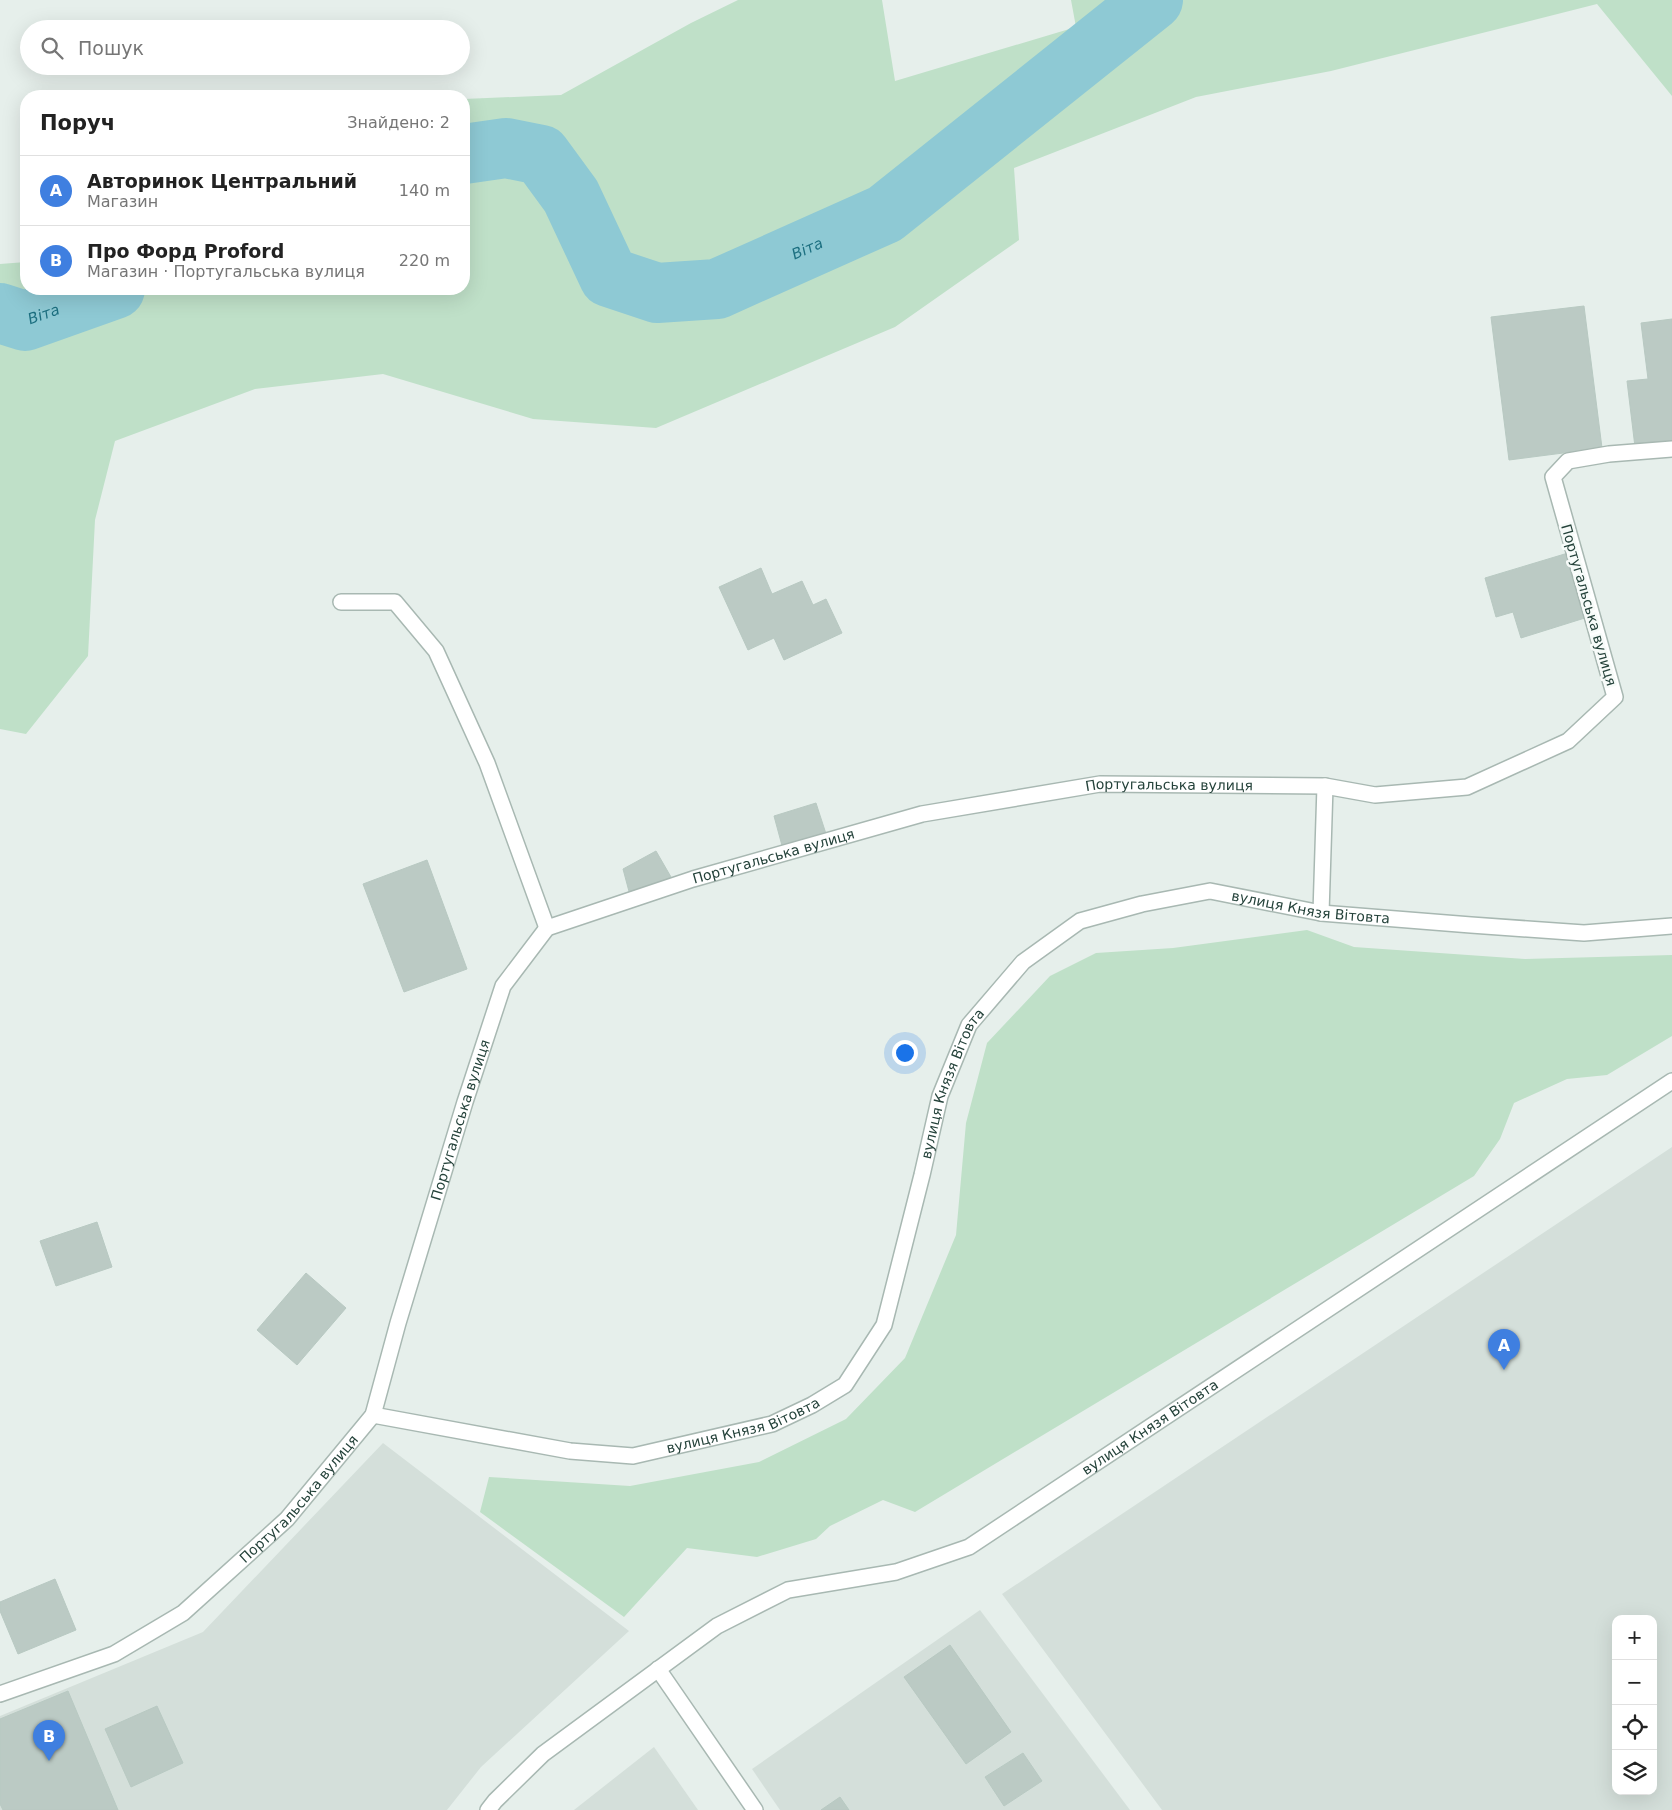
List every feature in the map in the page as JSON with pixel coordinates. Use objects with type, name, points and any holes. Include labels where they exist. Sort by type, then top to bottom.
[{"type":"street","name":"Португальська вулиця","points":[[0,1694],[114,1654],[183,1612],[287,1519],[373,1415],[398,1323],[464,1102],[503,986],[547,928],[693,878],[922,814],[1100,784],[1325,786],[1375,795],[1467,787],[1568,741],[1615,697],[1553,478],[1568,461],[1609,454],[1672,450]]},
{"type":"street","points":[[340,602],[395,602],[436,651],[486,763],[547,928]]},
{"type":"street","points":[[1321,913],[1325,786]]},
{"type":"street","name":"вулиця Князя Вітовта","points":[[373,1415],[570,1451],[633,1456],[772,1424],[812,1405],[844,1385],[884,1325],[940,1096],[969,1025],[1023,962],[1080,921],[1142,904],[1210,891],[1321,913],[1584,933],[1672,926]]},
{"type":"street","name":"вулиця Князя Вітовта","points":[[488,1810],[495,1800],[543,1754],[718,1626],[788,1590],[896,1572],[969,1547],[1672,1082]]},
{"type":"street","points":[[658,1669],[755,1810]]},
{"type":"shaded area","points":[[1672,1147],[1672,1810],[1162,1810],[1002,1594]]},
{"type":"shaded area","points":[[383,1443],[629,1631],[481,1767],[447,1810],[0,1810],[0,1716],[203,1632]]},
{"type":"shaded area","points":[[980,1610],[1130,1810],[780,1810],[752,1769]]},
{"type":"shaded area","points":[[654,1747],[698,1810],[574,1810]]},
{"type":"green space","points":[[738,0],[882,0],[895,81],[1076,27],[1071,0],[1672,0],[1672,96],[1597,4],[1331,71],[1196,97],[1014,168],[1019,240],[895,327],[656,428],[533,419],[383,374],[255,389],[115,441],[95,520],[88,656],[26,734],[0,729],[0,264],[20,262],[20,295],[470,295],[470,99],[561,95],[691,23]]},
{"type":"green space","points":[[1307,930],[1354,947],[1525,959],[1672,955],[1672,1036],[1607,1075],[1567,1079],[1514,1103],[1500,1139],[1474,1176],[915,1512],[883,1500],[830,1526],[816,1539],[757,1557],[687,1548],[624,1617],[480,1512],[489,1477],[630,1486],[759,1462],[846,1419],[905,1358],[956,1235],[966,1123],[987,1043],[1050,976],[1096,953],[1173,948]]},
{"type":"building","points":[[1584,306],[1602,448],[1509,460],[1491,317]]},
{"type":"building","points":[[1672,319],[1672,442],[1635,447],[1627,381],[1648,379],[1641,323]]},
{"type":"building","points":[[1568,553],[1588,617],[1521,638],[1513,612],[1496,617],[1485,578]]},
{"type":"building","points":[[761,568],[772,594],[802,581],[813,605],[826,599],[842,633],[784,660],[774,638],[748,650],[719,587]]},
{"type":"building","points":[[816,803],[828,840],[784,853],[774,816]]},
{"type":"building","points":[[656,851],[671,877],[631,899],[623,869]]},
{"type":"building","points":[[427,860],[467,969],[404,992],[363,884]]},
{"type":"building","points":[[97,1222],[112,1267],[56,1286],[40,1241]]},
{"type":"building","points":[[306,1273],[346,1308],[297,1365],[257,1330]]},
{"type":"building","points":[[55,1579],[76,1630],[18,1654],[0,1611],[0,1602]]},
{"type":"building","points":[[950,1645],[1011,1732],[966,1764],[904,1677]]},
{"type":"building","points":[[68,1691],[118,1810],[3,1810],[0,1804],[0,1719]]},
{"type":"building","points":[[157,1706],[183,1763],[131,1787],[105,1729]]},
{"type":"building","points":[[1023,1753],[1042,1781],[1004,1806],[985,1777]]},
{"type":"building","points":[[840,1797],[849,1810],[821,1810]]},
{"type":"waterway","name":"Віта","points":[[470,153],[506,148],[541,155],[571,196],[609,277],[657,293],[717,289],[885,214],[1153,0]]},
{"type":"waterway","name":"Віта","points":[[0,313],[25,321],[98,295]]},
{"type":"place","name":"Авторинок Центральний","points":[[1504,1370]]},
{"type":"place","name":"Про Форд Proford","points":[[49,1761]]}]
